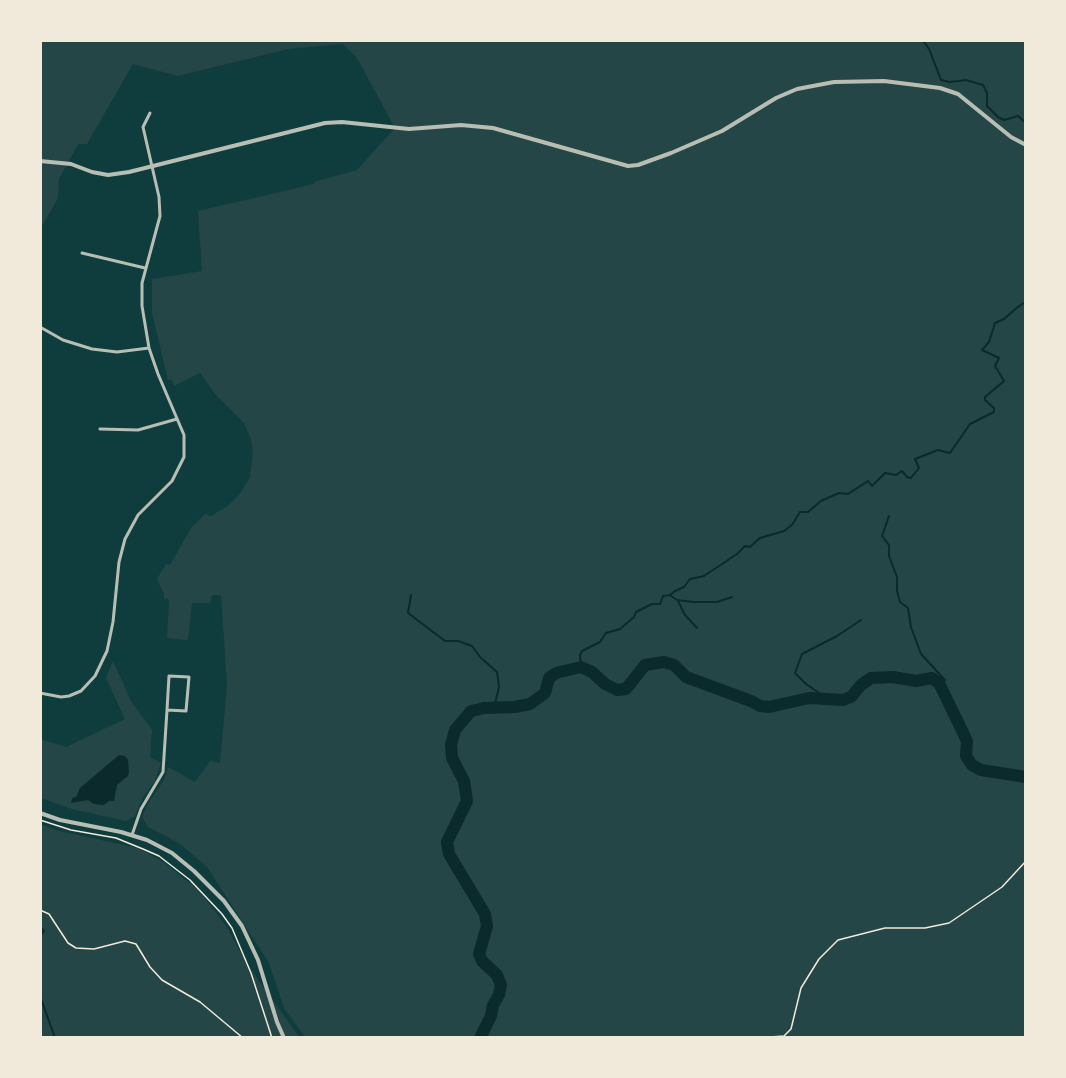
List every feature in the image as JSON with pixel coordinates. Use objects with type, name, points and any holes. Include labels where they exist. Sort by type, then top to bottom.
[{"type":"street","points":[[40,161],[71,164],[108,175],[152,167],[325,123],[342,122],[409,129],[461,125],[493,128],[628,166],[638,165],[671,153],[722,131],[776,98],[797,89],[834,82],[884,81],[940,88],[958,94],[1011,137],[1026,145]]},
{"type":"street","points":[[40,693],[61,697],[69,696],[81,691],[95,676],[107,651],[113,622],[119,562],[125,539],[138,515],[172,481],[184,457],[184,435],[149,348],[142,306],[142,283],[160,216],[159,197],[143,127],[150,113]]},
{"type":"street","points":[[82,253],[146,268]]},
{"type":"street","points":[[40,327],[63,340],[92,349],[117,352],[149,348]]},
{"type":"street","points":[[100,429],[138,430],[178,419]]},
{"type":"street","points":[[132,835],[141,809],[163,772],[169,676],[189,677],[186,711],[167,710]]},
{"type":"street","points":[[40,813],[67,822],[132,835],[161,847],[183,862],[207,884],[235,914],[249,939],[284,1038]]},
{"type":"path","points":[[40,820],[71,830],[116,838],[159,856],[190,880],[232,928],[251,973],[272,1038]]},
{"type":"path","points":[[757,1038],[784,1036],[791,1029],[801,988],[819,959],[833,943],[885,928],[925,928],[949,923],[1002,887],[1026,861]]},
{"type":"path","points":[[40,910],[49,914],[68,943],[76,948],[94,949],[125,941],[136,944],[150,968],[162,980],[200,1002],[243,1038]]},
{"type":"shaded area","points":[[41,41],[1025,41],[1025,1037],[305,1037],[284,1008],[269,963],[207,867],[179,843],[148,827],[142,817],[164,780],[168,767],[195,782],[210,761],[220,763],[227,685],[221,595],[212,595],[210,603],[192,603],[188,640],[167,638],[169,602],[167,598],[164,599],[157,579],[166,564],[170,565],[191,528],[205,514],[211,516],[229,505],[240,494],[250,477],[253,453],[251,439],[244,423],[216,395],[200,373],[174,386],[171,379],[168,380],[152,313],[152,279],[202,271],[198,211],[314,184],[314,182],[357,170],[395,128],[357,58],[343,44],[288,49],[178,76],[133,64],[87,144],[78,144],[59,179],[58,198],[41,228]]},
{"type":"shaded area","points":[[113,661],[131,701],[152,730],[150,757],[161,763],[155,781],[143,797],[135,816],[126,821],[72,809],[41,798],[40,739],[66,747],[125,719],[106,678]]},
{"type":"shaded area","points":[[119,755],[125,756],[128,760],[129,772],[128,776],[117,785],[114,801],[109,801],[104,805],[94,804],[88,800],[71,803],[80,788]]},
{"type":"shaded area","points":[[40,824],[59,831],[138,848],[165,863],[189,883],[192,881],[226,926],[246,962],[299,1037],[41,1037]]},
{"type":"waterway","points":[[877,40],[883,40]]},
{"type":"waterway","points":[[919,40],[924,42],[929,49],[941,80],[950,82],[966,80],[983,85],[987,93],[987,106],[998,117],[1004,120],[1018,116],[1026,123]]},
{"type":"waterway","points":[[581,667],[582,651],[600,642],[606,633],[620,629],[634,617],[636,612],[652,604],[660,604],[663,596],[670,595],[684,587],[690,579],[704,576],[745,546],[750,547],[760,538],[784,531],[792,525],[800,512],[808,512],[821,501],[839,493],[848,494],[868,481],[872,486],[885,473],[896,475],[902,471],[911,478],[919,468],[915,459],[938,450],[950,453],[970,424],[994,412],[994,408],[985,400],[985,397],[1004,381],[995,366],[999,358],[982,350],[989,342],[995,323],[1026,302]]},
{"type":"waterway","points":[[889,516],[882,536],[889,545],[889,556],[897,577],[900,602],[908,608],[911,627],[921,654],[945,680],[939,683]]},
{"type":"waterway","points":[[411,595],[408,613],[445,641],[458,641],[472,646],[480,657],[497,672],[499,687],[494,708]]},
{"type":"waterway","points":[[671,596],[677,600],[693,602],[717,602],[732,597]]},
{"type":"waterway","points":[[678,601],[685,615],[697,628]]},
{"type":"waterway","points":[[824,699],[795,673],[802,654],[837,636],[861,620]]},
{"type":"waterway","points":[[480,1038],[491,1016],[501,985],[497,975],[482,961],[479,954],[487,926],[485,914],[449,854],[447,842],[467,801],[464,781],[452,758],[451,745],[455,730],[471,711],[530,704],[545,693],[549,678],[556,673],[581,667],[617,690],[626,689],[645,665],[664,662],[674,665],[686,677],[760,706],[769,707],[809,698],[843,700],[851,697],[861,685],[871,678],[893,677],[916,681],[932,678],[939,683],[967,741],[966,756],[972,765],[981,770],[1026,777]]},
{"type":"waterway","points":[[40,927],[44,931],[40,936]]},
{"type":"waterway","points":[[40,996],[55,1038]]}]
